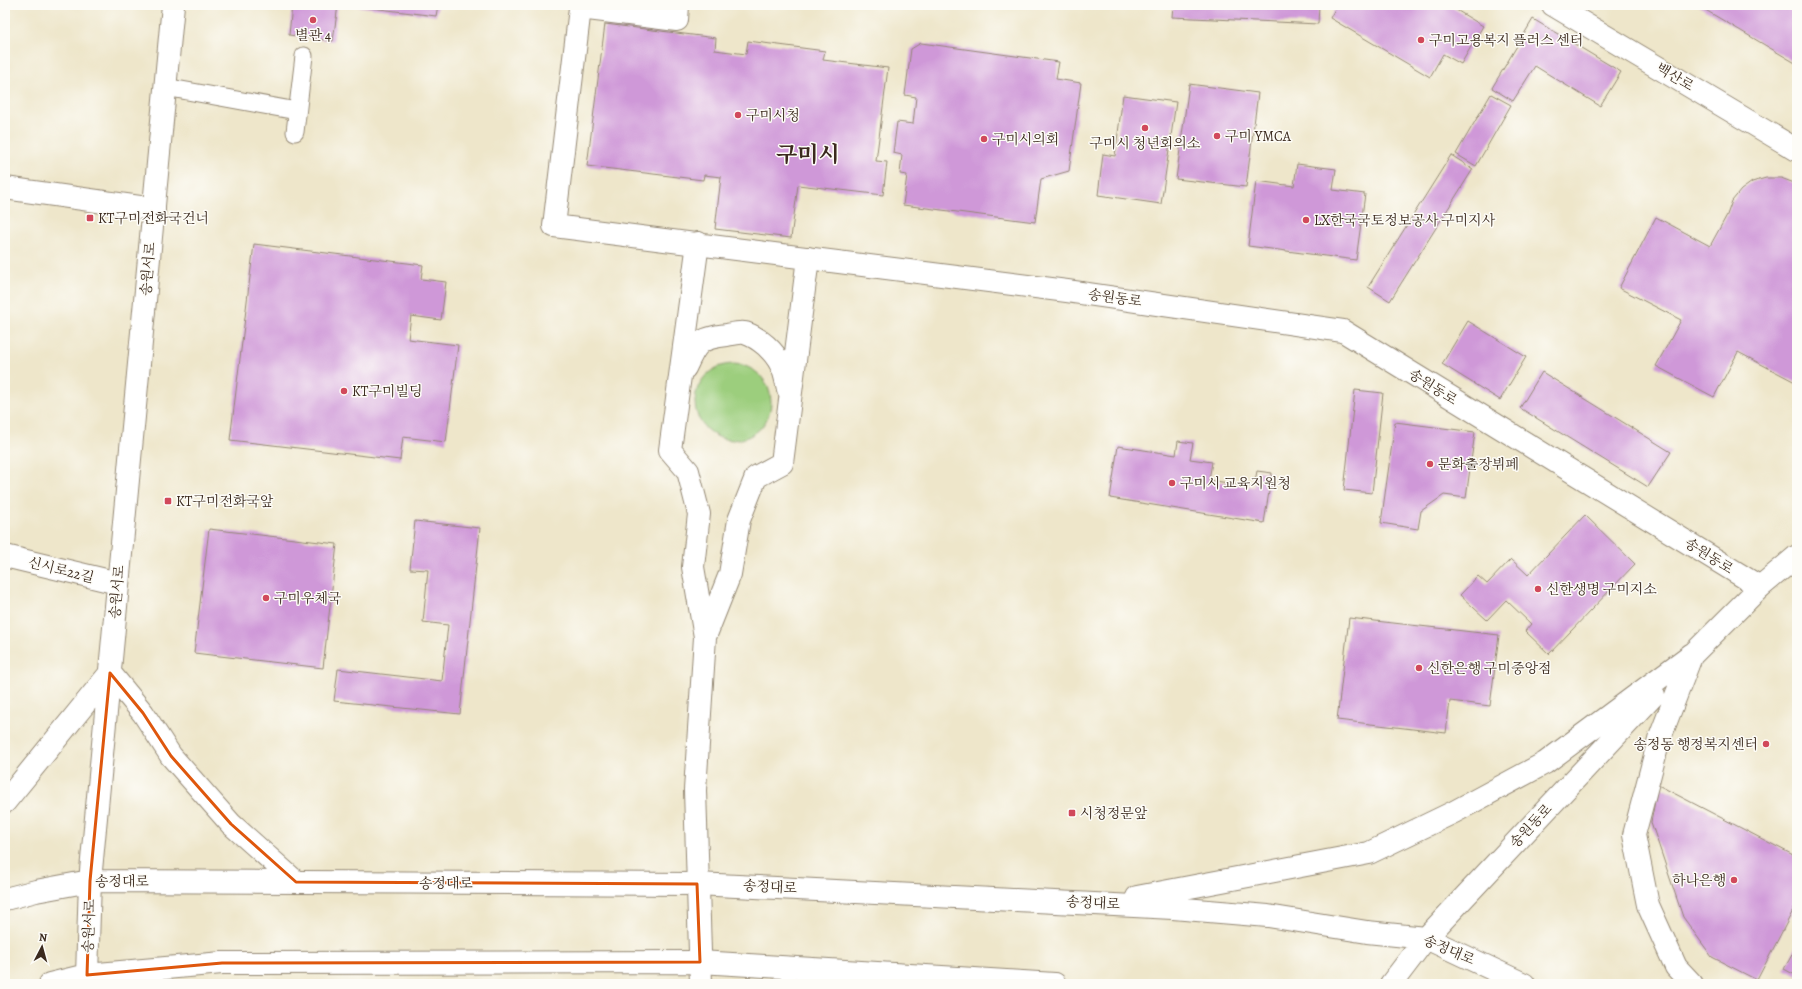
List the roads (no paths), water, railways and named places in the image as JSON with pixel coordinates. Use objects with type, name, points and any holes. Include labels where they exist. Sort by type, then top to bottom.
[{"type":"street","name":"송원서로","points":[[87,979],[90,881],[172,5]]},
{"type":"street","name":"송원동로","points":[[678,5],[677,20],[580,8],[554,226],[698,243],[1067,291],[1343,332],[1760,587]]},
{"type":"street","name":"백산로","points":[[1553,5],[1797,150]]},
{"type":"street","points":[[5,188],[154,209]]},
{"type":"street","points":[[698,243],[670,450],[688,471],[699,514],[693,566],[705,637],[695,790],[701,984]]},
{"type":"street","points":[[705,637],[730,574],[739,520],[756,477],[782,463],[808,258]]},
{"type":"street","points":[[678,382],[693,351],[701,340],[718,336],[744,333],[760,340],[771,350],[782,365],[790,397]]},
{"type":"street","name":"신시로22길","points":[[5,556],[118,583]]},
{"type":"street","name":"송원동로","points":[[1391,984],[1426,938],[1692,654],[1760,587],[1797,556]]},
{"type":"street","points":[[1106,903],[1369,853],[1454,812],[1545,763],[1692,654]]},
{"type":"street","points":[[1692,654],[1659,740],[1634,835],[1648,905],[1676,967],[1692,984]]},
{"type":"street","points":[[5,802],[110,673],[143,713],[171,756],[231,824],[296,882]]},
{"type":"street","name":"송정대로","points":[[5,899],[36,891],[90,881],[697,884],[1106,903],[1268,916],[1367,932],[1426,938],[1524,984]]},
{"type":"street","points":[[50,984],[222,963],[700,962],[1055,984]]},
{"type":"lane","points":[[295,132],[304,56]]},
{"type":"lane","points":[[165,87],[298,111]]},
{"type":"place","name":"별관 4","points":[[313,20]]},
{"type":"place","name":"구미고용복지 플러스 센터","points":[[1421,40]]},
{"type":"place","name":"구미시청","points":[[738,115]]},
{"type":"place","name":"구미시 청년회의소","points":[[1145,128]]},
{"type":"place","name":"구미 YMCA","points":[[1217,136]]},
{"type":"place","name":"구미시의회","points":[[984,139]]},
{"type":"place","name":"KT구미전화국건너","points":[[90,218]]},
{"type":"place","name":"LX한국국토정보공사 구미지사","points":[[1306,220]]},
{"type":"place","name":"KT구미빌딩","points":[[344,391]]},
{"type":"place","name":"문화출장뷔페","points":[[1430,464]]},
{"type":"place","name":"구미시 교육지원청","points":[[1172,483]]},
{"type":"place","name":"KT구미전화국앞","points":[[168,501]]},
{"type":"place","name":"신한생명 구미지소","points":[[1538,589]]},
{"type":"place","name":"구미우체국","points":[[266,598]]},
{"type":"place","name":"신한은행 구미중앙점","points":[[1419,668]]},
{"type":"place","name":"송정동 행정복지센터","points":[[1766,744]]},
{"type":"place","name":"시청정문앞","points":[[1072,813]]},
{"type":"place","name":"하나은행","points":[[1734,880]]},
{"type":"district","name":"구미시","points":[[808,155]]}]
